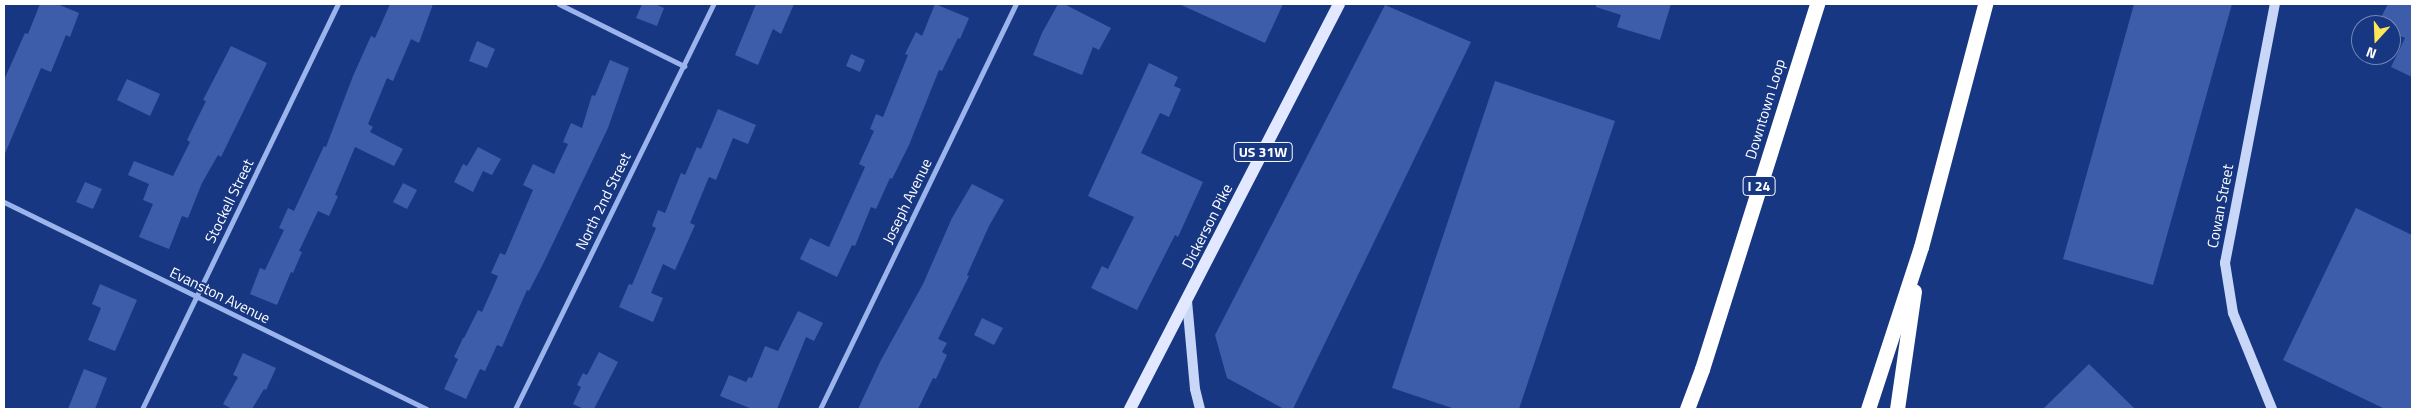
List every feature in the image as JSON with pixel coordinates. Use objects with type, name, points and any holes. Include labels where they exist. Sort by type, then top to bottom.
[{"type":"highway","name":"Downtown Loop","points":[[1702,369],[1816,4]]},
{"type":"highway","points":[[1868,409],[1921,247],[1985,4]]},
{"type":"highway","points":[[1897,409],[1921,247]]},
{"type":"highway","name":"I 24","points":[[1687,409],[1702,369]]},
{"type":"highway","points":[[1694,409],[1702,369]]},
{"type":"main road","name":"Dickerson Pike","points":[[1130,409],[1339,4]]},
{"type":"street","name":"Stockell Street","points":[[142,409],[338,4]]},
{"type":"street","points":[[559,4],[684,66]]},
{"type":"street","name":"North 2nd Street","points":[[514,409],[713,4]]},
{"type":"street","name":"Joseph Avenue","points":[[820,409],[1016,4]]},
{"type":"street","name":"Cowan Street","points":[[2272,409],[2233,313],[2225,263],[2275,4]]},
{"type":"street","name":"Evanston Avenue","points":[[4,202],[426,409]]},
{"type":"street","points":[[1187,301],[1195,388],[1200,409]]},
{"type":"building","points":[[40,4],[57,4],[79,13],[70,37],[66,35],[51,72],[41,68],[4,156],[4,80],[25,33],[28,34]]},
{"type":"building","points":[[390,4],[433,4],[419,43],[411,39],[393,81],[387,78],[368,124],[373,127],[370,132],[403,149],[394,166],[355,147],[335,195],[338,196],[329,216],[318,211],[299,251],[302,252],[293,273],[291,272],[277,305],[250,294],[260,268],[265,270],[284,230],[279,228],[288,208],[294,211],[324,146],[326,147],[353,76],[371,36],[375,38]]},
{"type":"building","points":[[642,4],[655,4],[664,8],[657,26],[636,18]]},
{"type":"building","points":[[756,4],[794,4],[781,34],[773,29],[758,65],[735,55]]},
{"type":"building","points":[[935,4],[969,18],[960,39],[958,38],[942,71],[939,70],[909,145],[892,179],[890,178],[876,209],[871,207],[855,246],[852,245],[837,277],[800,259],[810,238],[829,247],[865,167],[859,164],[874,131],[870,129],[876,114],[883,117],[908,55],[905,54],[916,32],[922,36]]},
{"type":"building","points":[[1058,4],[1064,4],[1111,28],[1099,50],[1093,47],[1082,75],[1033,55],[1042,33]]},
{"type":"building","points":[[1179,4],[1283,4],[1265,43]]},
{"type":"building","points":[[1596,4],[1671,4],[1660,40],[1617,27],[1621,15],[1596,7]]},
{"type":"building","points":[[2134,4],[2232,4],[2153,285],[2063,259]]},
{"type":"building","points":[[2388,4],[2412,4],[2412,77],[2391,67],[2392,65],[2401,65],[2401,46],[2405,38],[2401,36],[2401,15],[2382,15]]},
{"type":"building","points":[[1385,5],[1471,42],[1293,409],[1284,409],[1227,378],[1215,335]]},
{"type":"building","points":[[477,41],[495,49],[487,68],[469,61]]},
{"type":"building","points":[[231,46],[267,63],[221,157],[218,155],[202,183],[188,218],[182,216],[169,249],[139,237],[153,204],[143,200],[149,184],[128,175],[134,161],[173,176],[190,142],[187,140],[206,101],[203,100]]},
{"type":"building","points":[[851,54],[865,60],[860,72],[846,66]]},
{"type":"building","points":[[610,60],[629,68],[608,128],[543,264],[529,291],[527,290],[502,347],[497,345],[485,371],[480,369],[466,399],[444,389],[458,359],[454,357],[463,338],[478,310],[482,312],[498,276],[491,273],[500,253],[505,255],[533,190],[523,185],[533,164],[554,174],[568,144],[563,142],[571,123],[582,128],[592,95],[595,96]]},
{"type":"building","points":[[1149,63],[1178,77],[1174,86],[1181,89],[1169,117],[1160,113],[1141,153],[1203,182],[1178,237],[1175,235],[1137,310],[1091,288],[1102,266],[1108,269],[1134,217],[1088,196]]},
{"type":"building","points":[[127,79],[160,94],[150,116],[117,100]]},
{"type":"building","points":[[1495,81],[1615,121],[1519,409],[1455,409],[1392,388]]},
{"type":"building","points":[[718,109],[756,125],[748,144],[733,138],[716,180],[709,177],[690,223],[695,225],[675,270],[663,264],[651,293],[663,298],[653,322],[619,307],[629,284],[632,285],[656,228],[652,226],[658,210],[665,213],[681,173],[685,175],[697,147],[701,149]]},
{"type":"building","points":[[478,147],[501,159],[492,175],[483,171],[473,192],[454,182],[463,164],[467,166]]},
{"type":"building","points":[[85,182],[102,189],[93,209],[76,202]]},
{"type":"building","points":[[403,183],[417,190],[407,209],[393,202]]},
{"type":"building","points":[[972,184],[1004,200],[989,226],[967,275],[969,276],[938,339],[947,343],[942,352],[947,355],[936,379],[933,378],[918,409],[858,409],[881,360],[923,284],[952,218]]},
{"type":"building","points":[[2356,208],[2412,235],[2412,409],[2385,409],[2283,360]]},
{"type":"building","points":[[100,284],[137,300],[115,351],[88,340],[101,308],[92,304]]},
{"type":"building","points":[[798,311],[823,323],[814,341],[806,337],[777,409],[752,409],[720,396],[729,375],[746,382],[749,377],[752,378],[765,346],[778,351]]},
{"type":"building","points":[[982,318],[1003,328],[994,345],[974,335]]},
{"type":"building","points":[[599,352],[618,362],[594,409],[584,409],[573,404],[581,387],[577,385],[583,373],[587,375]]},
{"type":"building","points":[[243,353],[276,368],[266,390],[264,389],[252,409],[232,409],[223,404],[238,377],[233,375]]},
{"type":"building","points":[[2089,364],[2135,409],[2043,409]]},
{"type":"building","points":[[84,369],[107,378],[95,409],[68,409]]}]
